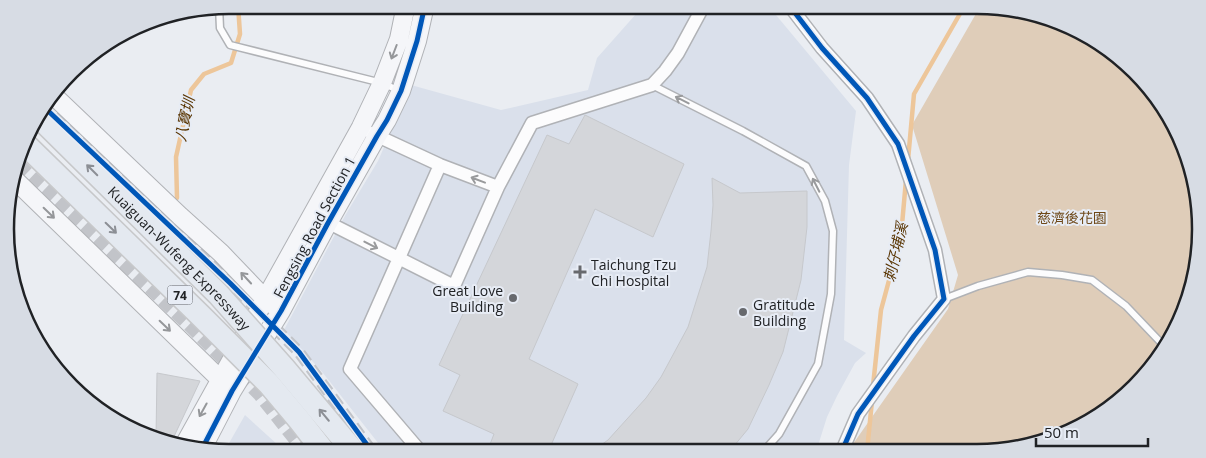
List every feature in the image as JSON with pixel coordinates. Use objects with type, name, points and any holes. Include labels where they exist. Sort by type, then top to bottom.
[{"type":"highway","name":"Kuaiguan-Wufeng Expressway","points":[[43,122],[218,294],[347,444]]},
{"type":"highway","name":"Kuaiguan-Wufeng Expressway","points":[[29,148],[269,384],[319,444]]},
{"type":"street","name":"Fengsing Road Section 1","points":[[188,440],[281,311],[360,127],[382,83],[399,39],[404,14]]},
{"type":"street","name":"Fengsing Road Section 1","points":[[204,442],[226,385],[265,299],[387,120],[401,91],[417,41],[423,14]]},
{"type":"street","points":[[320,219],[454,286],[498,187],[532,123],[652,85],[666,71],[678,54],[699,14]]},
{"type":"street","points":[[796,14],[822,48],[867,98],[898,144],[935,250],[944,299],[914,336],[858,414],[845,444]]},
{"type":"street","points":[[57,99],[180,216],[222,253],[265,299],[281,311]]},
{"type":"street","points":[[360,127],[440,165],[498,187]]},
{"type":"street","points":[[413,444],[350,369],[440,165]]},
{"type":"street","points":[[19,184],[226,385]]},
{"type":"lane","points":[[219,14],[220,28],[230,45],[382,83],[401,91]]},
{"type":"lane","points":[[652,85],[743,131],[806,166],[825,201],[833,230],[831,294],[818,364],[779,434],[770,444]]},
{"type":"lane","points":[[944,299],[978,286],[1028,272],[1092,280],[1126,306],[1160,342]]},
{"type":"shaded area","name":"Taichung Tzu Chi Hospital","points":[[636,14],[775,14],[856,111],[849,165],[844,340],[866,353],[855,363],[837,396],[827,417],[819,444],[379,444],[323,373],[284,330],[346,214],[378,161],[411,85],[501,110],[588,90],[597,58]]},
{"type":"shaded area","points":[[245,415],[277,444],[229,444]]},
{"type":"green space","name":"慈濟後花園","points":[[976,14],[991,14],[1033,21],[1072,36],[1097,50],[1119,67],[1139,87],[1156,109],[1176,147],[1188,187],[1192,215],[1192,243],[1188,271],[1176,311],[1156,349],[1139,371],[1119,391],[1097,408],[1059,428],[1019,440],[991,444],[853,444],[948,309],[958,275],[912,125]]},
{"type":"building","name":"Great Love Building","points":[[585,115],[684,164],[653,237],[595,209],[529,359],[578,384],[552,444],[490,444],[494,434],[443,411],[460,375],[439,365],[547,135],[569,144]]},
{"type":"building","name":"Gratitude Building","points":[[712,178],[740,193],[807,191],[807,227],[801,280],[783,352],[769,385],[748,429],[736,444],[602,444],[646,398],[661,377],[688,327],[707,267],[713,205]]},
{"type":"building","points":[[157,373],[200,381],[174,437],[156,432]]},
{"type":"waterway","name":"八寶圳","points":[[177,198],[176,157],[191,90],[204,74],[231,63],[240,34],[239,14]]},
{"type":"waterway","name":"刺仔埔溪","points":[[908,160],[914,94],[960,14]]},
{"type":"waterway","name":"刺仔埔溪","points":[[873,386],[881,310],[901,236],[906,180]]},
{"type":"waterway","name":"刺仔埔溪","points":[[868,444],[872,401]]},
{"type":"tunnel","points":[[54,116],[230,283],[299,352],[366,444]]},
{"type":"tunnel","points":[[23,168],[259,395],[298,444]]},
{"type":"cycle path","points":[[205,443],[232,391],[281,311],[328,223],[387,120],[401,91],[417,41],[423,14]]},
{"type":"cycle path","points":[[796,14],[822,48],[867,98],[898,144],[935,250],[944,299],[914,336],[858,414],[845,444]]},
{"type":"cycle path","points":[[49,111],[230,283],[299,352],[366,444]]},
{"type":"place","name":"Taichung Tzu Chi Hospital","points":[[580,272]]},
{"type":"place","name":"Great Love Building","points":[[513,298]]},
{"type":"place","name":"Gratitude Building","points":[[743,312]]}]
